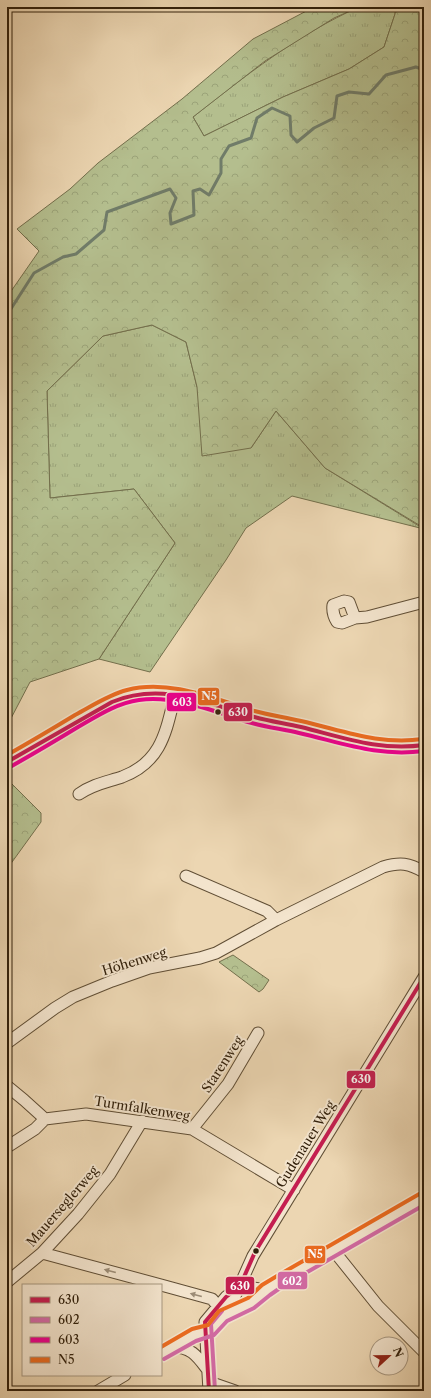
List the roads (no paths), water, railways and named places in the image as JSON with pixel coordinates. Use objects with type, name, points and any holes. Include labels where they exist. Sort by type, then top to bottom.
[{"type":"street","points":[[355,618],[367,617],[424,602]]},
{"type":"street","points":[[7,762],[110,702],[137,694],[161,693],[214,705],[255,718],[380,747],[424,745]]},
{"type":"street","points":[[79,794],[89,787],[108,782],[131,773],[148,760],[160,745],[165,735],[175,695]]},
{"type":"street","name":"Höhenweg","points":[[7,1043],[55,1008],[77,995],[150,968],[200,958],[216,953],[276,920],[392,864],[408,864],[424,872]]},
{"type":"street","points":[[186,876],[267,911],[276,920]]},
{"type":"street","name":"Gudenauer Weg","points":[[162,1353],[194,1335],[210,1330],[231,1305],[253,1256],[424,977]]},
{"type":"street","name":"Starenweg","points":[[192,1129],[228,1084],[258,1033]]},
{"type":"street","points":[[7,1086],[45,1119],[35,1129],[7,1148]]},
{"type":"street","name":"Turmfalkenweg","points":[[45,1119],[86,1114],[192,1129],[294,1190]]},
{"type":"street","name":"Mauerseglerweg","points":[[7,1282],[42,1253],[78,1214],[110,1174],[142,1121]]},
{"type":"street","points":[[162,1285],[212,1299],[222,1311],[223,1316],[252,1303],[266,1290],[424,1198]]},
{"type":"street","points":[[334,1251],[378,1306],[424,1352]]},
{"type":"street","points":[[42,1253],[157,1284]]},
{"type":"street","points":[[240,1286],[266,1290]]},
{"type":"street","name":"Gudenauer Weg","points":[[204,1332],[205,1322],[226,1297],[240,1286]]},
{"type":"street","points":[[204,1332],[209,1386],[235,1391]]},
{"type":"street","points":[[173,1347],[182,1347],[193,1353],[207,1369]]},
{"type":"street","points":[[98,1391],[123,1376]]},
{"type":"waterway","points":[[7,315],[34,273],[63,257],[76,254],[104,230],[107,212],[170,189],[176,198],[170,213],[171,224],[194,215],[193,191],[200,189],[209,195],[221,173],[221,159],[229,146],[251,138],[257,118],[272,108],[290,116],[291,135],[297,142],[314,128],[334,118],[337,96],[349,92],[369,94],[386,75],[416,67],[424,70]]}]
